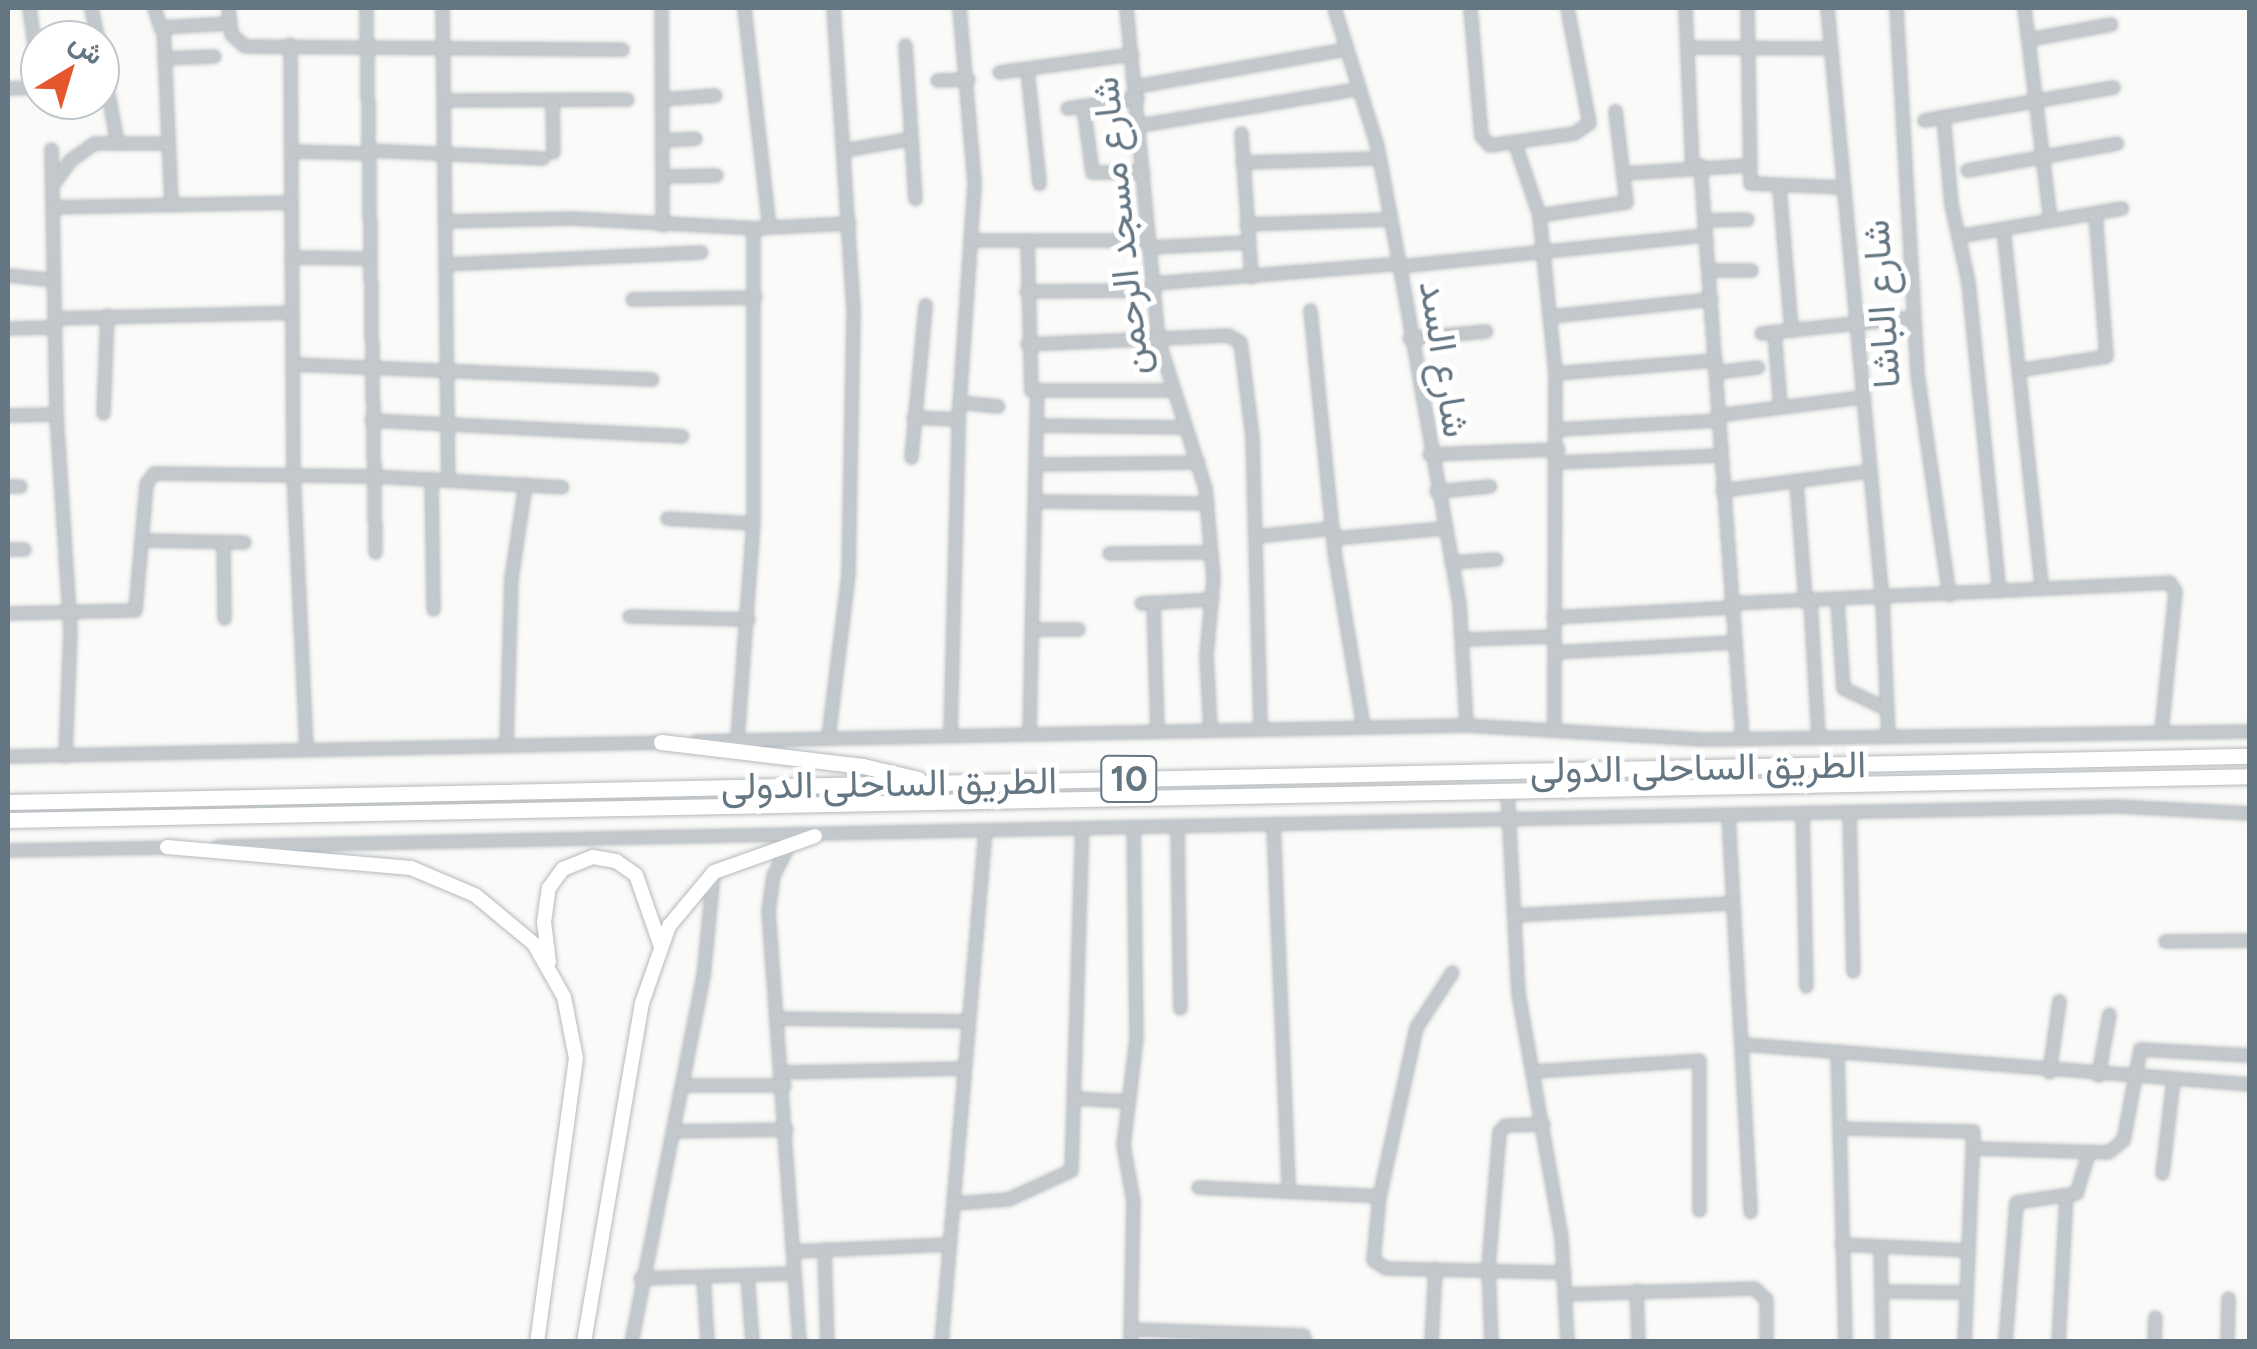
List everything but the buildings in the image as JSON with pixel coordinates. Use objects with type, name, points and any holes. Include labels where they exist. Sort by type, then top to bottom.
[{"type":"highway","points":[[661,742],[863,766],[931,784]]},
{"type":"highway","name":"الطريق الساحلى الدولى","points":[[8,802],[2250,756]]},
{"type":"highway","points":[[2218,776],[2250,788]]},
{"type":"highway","name":"الطريق الساحلى الدولى","points":[[8,820],[2250,776]]},
{"type":"main road","points":[[584,1342],[642,1004],[660,945],[680,907],[714,872],[815,836]]},
{"type":"main road","points":[[168,847],[426,873],[506,916],[554,976]]},
{"type":"main road","points":[[537,1342],[576,1058],[544,934],[549,888],[564,869],[585,858],[616,861],[636,875],[660,945]]},
{"type":"street","points":[[154,8],[155,23],[163,27],[230,24]]},
{"type":"street","points":[[228,8],[233,38],[245,46],[622,49]]},
{"type":"street","points":[[366,8],[375,552]]},
{"type":"street","points":[[442,8],[448,478]]},
{"type":"street","points":[[661,8],[662,225]]},
{"type":"street","points":[[744,8],[770,227]]},
{"type":"street","points":[[828,736],[848,575],[849,223],[833,8]]},
{"type":"street","points":[[950,734],[958,419],[974,157],[959,8]]},
{"type":"street","name":"شارع مسجد الرحمن","points":[[1128,8],[1158,340],[1181,427],[1198,462],[1207,503],[1212,598],[1210,730]]},
{"type":"street","name":"شارع السد","points":[[1334,8],[1379,158],[1399,265],[1464,640],[1466,725]]},
{"type":"street","points":[[1470,8],[1481,136],[1489,145],[1574,133],[1589,123],[1567,8]]},
{"type":"street","points":[[1685,8],[1696,165],[1706,235],[1742,738]]},
{"type":"street","points":[[1747,8],[1748,165],[1754,186],[1843,187]]},
{"type":"street","points":[[1827,8],[1882,600],[1888,735]]},
{"type":"street","name":"شارع الباشا","points":[[1898,8],[1913,318],[1924,450],[1942,519],[1949,595]]},
{"type":"street","points":[[2024,8],[2050,220]]},
{"type":"street","points":[[2029,39],[2111,24]]},
{"type":"street","points":[[163,27],[171,205]]},
{"type":"street","points":[[290,44],[293,474],[306,748]]},
{"type":"street","points":[[905,45],[908,139],[915,199]]},
{"type":"street","points":[[1686,47],[1830,48]]},
{"type":"street","points":[[1066,108],[1345,49]]},
{"type":"street","points":[[1000,72],[1132,54]]},
{"type":"street","points":[[164,58],[214,56]]},
{"type":"street","points":[[1026,70],[1039,182]]},
{"type":"street","points":[[937,80],[968,79]]},
{"type":"street","points":[[1924,120],[2113,87]]},
{"type":"street","points":[[1140,125],[1356,89]]},
{"type":"street","points":[[661,98],[715,95]]},
{"type":"street","points":[[444,100],[627,99]]},
{"type":"street","points":[[291,151],[548,155],[552,102]]},
{"type":"street","points":[[1083,106],[1092,172],[1143,172]]},
{"type":"street","points":[[1538,215],[1624,203],[1624,172],[1615,111]]},
{"type":"street","points":[[1943,116],[1999,590]]},
{"type":"street","points":[[113,120],[118,143]]},
{"type":"street","points":[[1242,133],[1251,276]]},
{"type":"street","points":[[662,140],[695,138]]},
{"type":"street","points":[[844,150],[908,139]]},
{"type":"street","points":[[1514,141],[1538,215],[1555,373],[1558,455],[1554,729]]},
{"type":"street","points":[[52,185],[86,148],[118,143],[167,143]]},
{"type":"street","points":[[1968,170],[2117,143]]},
{"type":"street","points":[[51,148],[56,414],[70,612],[65,756]]},
{"type":"street","points":[[1242,162],[1379,158]]},
{"type":"street","points":[[1624,172],[1748,165]]},
{"type":"street","points":[[662,176],[716,175]]},
{"type":"street","points":[[1779,187],[1791,330]]},
{"type":"street","points":[[52,207],[290,202]]},
{"type":"street","points":[[1958,236],[2122,208]]},
{"type":"street","points":[[2018,370],[2106,356],[2095,213]]},
{"type":"street","points":[[1246,224],[1390,219]]},
{"type":"street","points":[[1704,220],[1747,219]]},
{"type":"street","points":[[445,221],[753,228],[849,223]]},
{"type":"street","points":[[737,739],[753,522],[753,228]]},
{"type":"street","points":[[2003,228],[2042,586]]},
{"type":"street","points":[[1026,291],[1153,286],[1706,235]]},
{"type":"street","points":[[970,240],[1248,242]]},
{"type":"street","points":[[1027,240],[1029,386],[1037,391],[1170,390]]},
{"type":"street","points":[[446,264],[701,252]]},
{"type":"street","points":[[291,256],[368,258]]},
{"type":"street","points":[[1708,270],[1751,270]]},
{"type":"street","points":[[8,275],[54,280]]},
{"type":"street","points":[[632,299],[755,297]]},
{"type":"street","points":[[1550,316],[1710,300]]},
{"type":"street","points":[[910,457],[925,305]]},
{"type":"street","points":[[1310,310],[1334,533],[1363,727]]},
{"type":"street","points":[[8,328],[107,314],[292,312]]},
{"type":"street","points":[[103,412],[107,314]]},
{"type":"street","points":[[1780,407],[1767,332],[1913,318]]},
{"type":"street","points":[[1409,338],[1486,331]]},
{"type":"street","points":[[1026,344],[1228,335],[1240,342],[1255,536],[1260,729]]},
{"type":"street","points":[[292,364],[652,379]]},
{"type":"street","points":[[1555,373],[1758,367]]},
{"type":"street","points":[[1029,733],[1036,630],[1037,391]]},
{"type":"street","points":[[1558,428],[1718,418],[1861,396]]},
{"type":"street","points":[[959,402],[998,406]]},
{"type":"street","points":[[8,415],[56,414]]},
{"type":"street","points":[[913,417],[958,419]]},
{"type":"street","points":[[371,420],[682,436]]},
{"type":"street","points":[[1038,425],[1181,427]]},
{"type":"street","points":[[1429,454],[1720,455]]},
{"type":"street","points":[[1038,464],[1198,462]]},
{"type":"street","points":[[1722,490],[1868,471]]},
{"type":"street","points":[[8,613],[135,610],[152,474],[448,478],[562,487]]},
{"type":"street","points":[[431,478],[433,609]]},
{"type":"street","points":[[1796,480],[1818,736]]},
{"type":"street","points":[[506,744],[511,578],[525,484]]},
{"type":"street","points":[[1436,492],[1490,486]]},
{"type":"street","points":[[1038,501],[1207,503]]},
{"type":"street","points":[[668,518],[753,522]]},
{"type":"street","points":[[1255,536],[1444,528]]},
{"type":"street","points":[[142,540],[244,542]]},
{"type":"street","points":[[223,542],[224,618]]},
{"type":"street","points":[[8,550],[24,549]]},
{"type":"street","points":[[1109,553],[1211,552]]},
{"type":"street","points":[[1451,562],[1496,559]]},
{"type":"street","points":[[1554,617],[1882,600],[2042,586],[2173,583],[2161,731]]},
{"type":"street","points":[[1157,731],[1147,603],[1212,598]]},
{"type":"street","points":[[1838,600],[1843,688],[1887,709]]},
{"type":"street","points":[[628,616],[748,619]]},
{"type":"street","points":[[1036,630],[1078,629]]},
{"type":"street","points":[[1464,640],[1554,636]]},
{"type":"street","points":[[1554,652],[1733,642]]},
{"type":"street","points":[[8,756],[1466,725],[1742,738],[2250,731]]},
{"type":"street","points":[[1506,791],[1520,1013],[1535,1071],[1564,1272],[1566,1342]]},
{"type":"street","points":[[8,850],[2158,806],[2250,812]]},
{"type":"street","points":[[1849,812],[1853,972]]},
{"type":"street","points":[[1802,813],[1806,986]]},
{"type":"street","points":[[1728,815],[1729,904],[1743,1044],[1750,1211]]},
{"type":"street","points":[[1272,824],[1288,1187]]},
{"type":"street","points":[[1178,826],[1180,1008]]},
{"type":"street","points":[[954,1204],[1008,1198],[1068,1173],[1082,828]]},
{"type":"street","points":[[1133,828],[1136,1037],[1122,1145],[1133,1201],[1130,1335],[1302,1335],[1304,1342]]},
{"type":"street","points":[[941,1342],[985,830]]},
{"type":"street","points":[[790,842],[768,901],[799,1342]]},
{"type":"street","points":[[631,1342],[640,1278],[675,1131],[714,872]]},
{"type":"street","points":[[1514,915],[1729,904]]},
{"type":"street","points":[[2165,942],[2250,940]]},
{"type":"street","points":[[1452,972],[1416,1027],[1379,1196],[1375,1263],[1564,1272]]},
{"type":"street","points":[[2049,1072],[2058,1002]]},
{"type":"street","points":[[2098,1075],[2109,1014]]},
{"type":"street","points":[[776,1018],[966,1021]]},
{"type":"street","points":[[1743,1044],[2049,1072],[2250,1084]]},
{"type":"street","points":[[1974,1148],[2086,1156],[2108,1152],[2122,1140],[2143,1048],[2250,1054]]},
{"type":"street","points":[[1836,1051],[1844,1342]]},
{"type":"street","points":[[1535,1071],[1699,1060],[1699,1210]]},
{"type":"street","points":[[683,1085],[962,1068]]},
{"type":"street","points":[[2162,1173],[2173,1080]]},
{"type":"street","points":[[1074,1098],[1127,1101]]},
{"type":"street","points":[[1491,1342],[1488,1266],[1500,1128],[1543,1124]]},
{"type":"street","points":[[1839,1128],[1965,1127],[1973,1131],[1964,1342]]},
{"type":"street","points":[[675,1131],[786,1129]]},
{"type":"street","points":[[2005,1342],[2016,1202],[2066,1196],[2082,1186],[2086,1156]]},
{"type":"street","points":[[1198,1187],[1288,1187],[1379,1196]]},
{"type":"street","points":[[2058,1342],[2066,1196]]},
{"type":"street","points":[[794,1251],[949,1244]]},
{"type":"street","points":[[1842,1244],[1966,1250]]},
{"type":"street","points":[[1880,1246],[1882,1342]]},
{"type":"street","points":[[824,1249],[827,1342]]},
{"type":"street","points":[[1431,1342],[1435,1268]]},
{"type":"street","points":[[640,1278],[794,1273]]},
{"type":"street","points":[[747,1275],[752,1342]]},
{"type":"street","points":[[703,1276],[707,1342]]},
{"type":"street","points":[[1566,1294],[1754,1288],[1766,1299],[1766,1342]]},
{"type":"street","points":[[1636,1290],[1638,1342]]},
{"type":"street","points":[[1881,1291],[1966,1292]]},
{"type":"street","points":[[2227,1342],[2228,1298]]},
{"type":"street","points":[[2154,1342],[2155,1318]]}]
